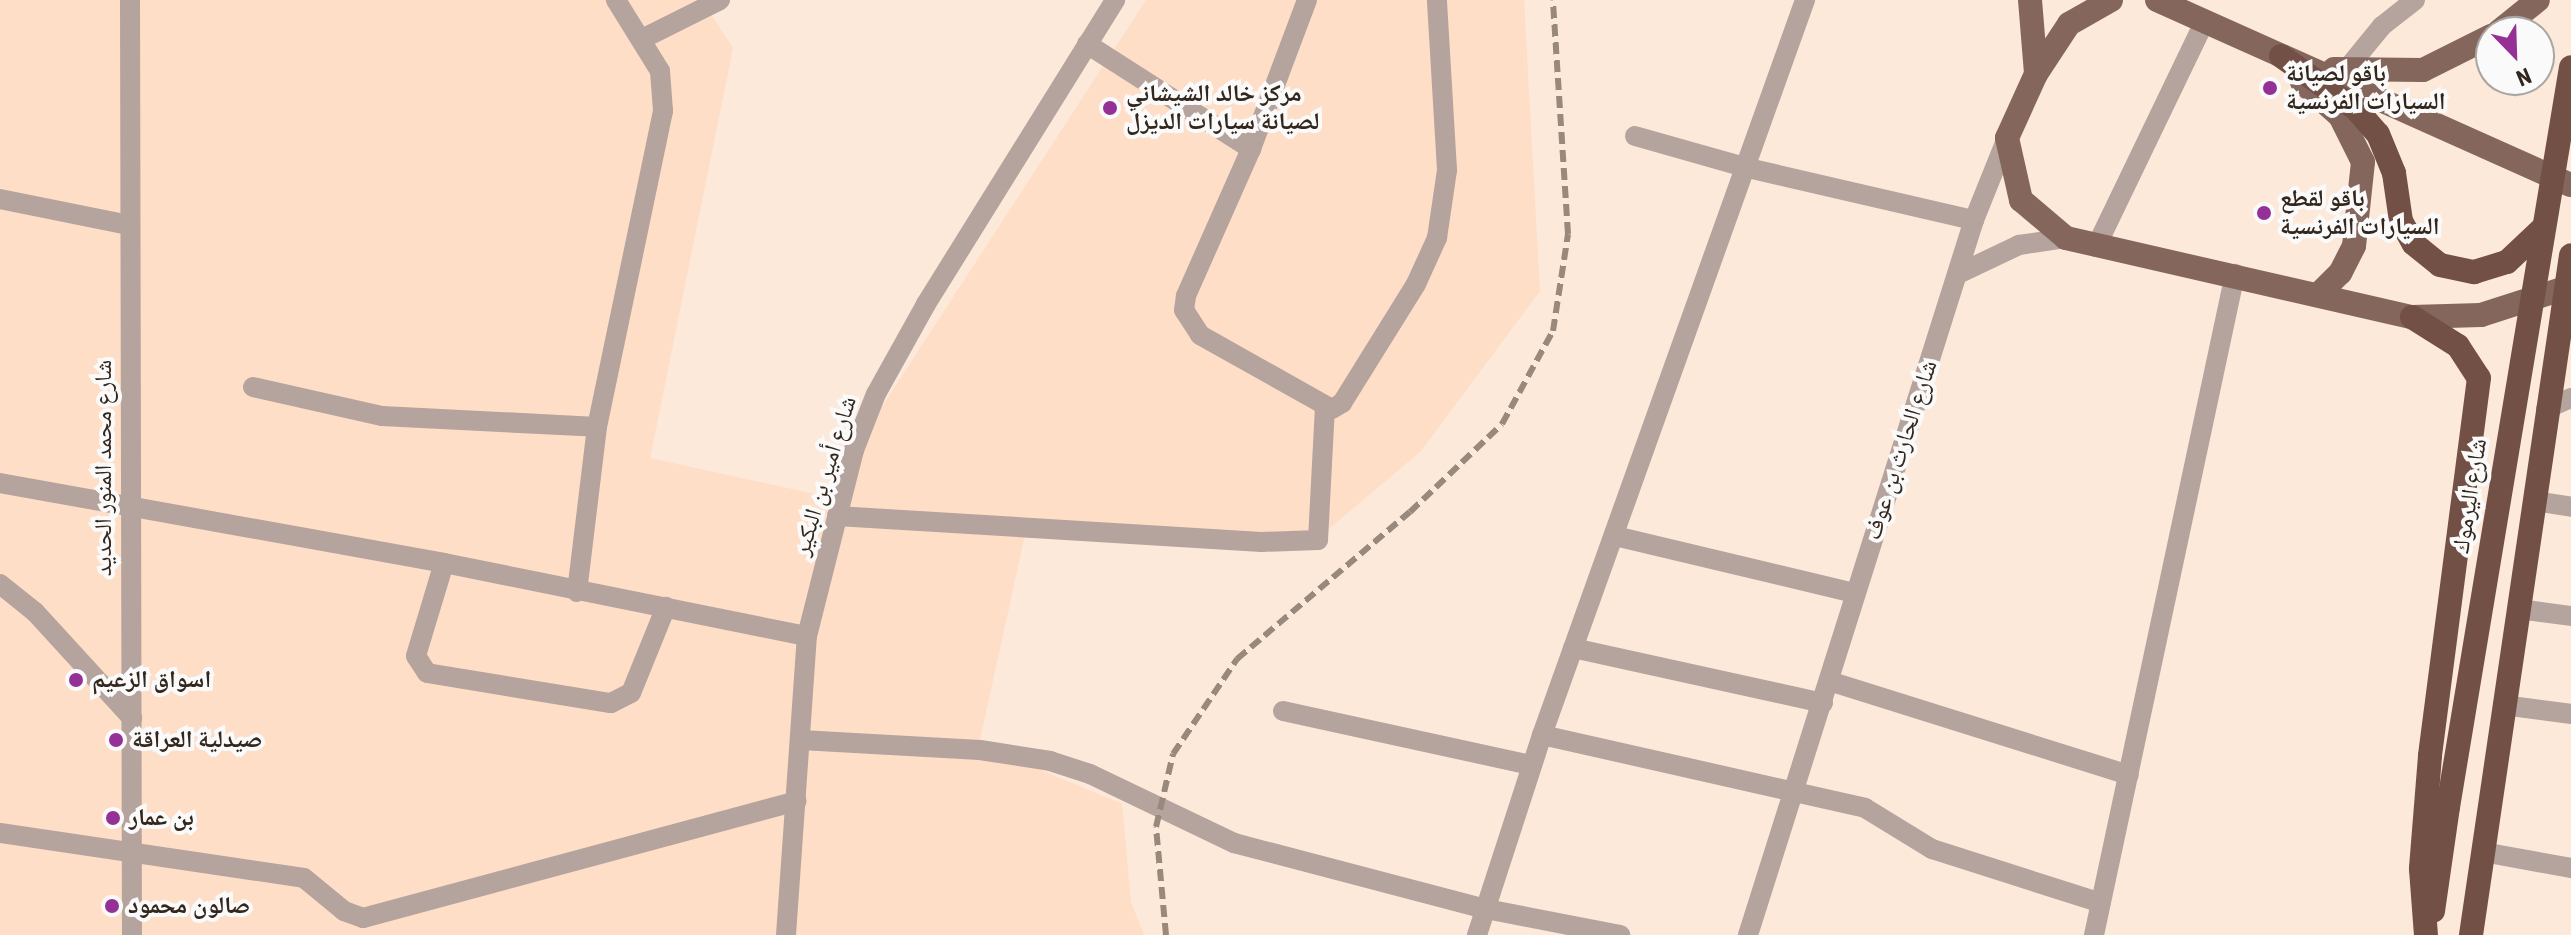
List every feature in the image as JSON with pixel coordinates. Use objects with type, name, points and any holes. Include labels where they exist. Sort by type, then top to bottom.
[{"type":"highway","points":[[2281,56],[2356,109],[2378,134],[2394,173],[2401,221],[2414,244],[2440,265],[2474,272],[2507,262],[2541,230]]},
{"type":"highway","name":"شارع اليرموك","points":[[2428,935],[2541,230],[2571,67]]},
{"type":"highway","points":[[2471,935],[2571,255]]},
{"type":"highway","points":[[2412,317],[2458,346],[2479,378],[2430,756],[2421,869],[2428,935]]},
{"type":"main road","points":[[2030,0],[2036,74]]},
{"type":"main road","name":"شارع الحارث بن عوف","points":[[2007,138],[2036,74],[2069,24],[2111,0]]},
{"type":"main road","points":[[2157,0],[2571,185]]},
{"type":"main road","points":[[2518,16],[2538,0]]},
{"type":"main road","points":[[2257,44],[2340,116],[2363,162],[2354,246],[2340,273],[2321,292]]},
{"type":"main road","points":[[2312,68],[2423,70],[2475,44]]},
{"type":"main road","points":[[2007,138],[2021,200],[2066,238],[2096,247],[2321,292],[2412,317],[2481,315],[2567,297]]},
{"type":"street","name":"شارع محمد المنور الحديد","points":[[130,0],[132,935]]},
{"type":"street","points":[[577,592],[597,427],[663,111],[660,71],[644,38],[616,0]]},
{"type":"street","points":[[644,38],[720,0]]},
{"type":"street","name":"شارع أمير بن البكير","points":[[786,935],[807,636],[837,516],[876,394],[1115,0]]},
{"type":"street","points":[[1307,0],[1251,149],[1186,296],[1187,319],[1200,335],[1325,407],[1338,408],[1416,284],[1437,238],[1447,170],[1437,0]]},
{"type":"street","points":[[1477,935],[1481,908],[1531,765],[1748,168],[1805,0]]},
{"type":"street","points":[[2346,70],[2382,26],[2415,0]]},
{"type":"street","points":[[2096,247],[2205,21]]},
{"type":"street","points":[[1087,44],[1251,149]]},
{"type":"street","points":[[1635,136],[1748,168],[1974,220]]},
{"type":"street","name":"شارع الحارث بن عوف","points":[[1748,935],[1974,220],[2007,138]]},
{"type":"street","points":[[0,199],[129,225]]},
{"type":"street","points":[[1958,274],[2019,245],[2066,238]]},
{"type":"street","points":[[2094,935],[2235,274]]},
{"type":"street","points":[[253,387],[382,416],[597,427]]},
{"type":"street","points":[[2546,409],[2571,398]]},
{"type":"street","points":[[837,516],[1261,542],[1318,540],[1325,407]]},
{"type":"street","points":[[0,483],[444,563],[807,636]]},
{"type":"street","points":[[2535,501],[2571,507]]},
{"type":"street","points":[[1615,536],[1855,593]]},
{"type":"street","points":[[444,563],[416,656],[427,673],[611,703],[631,693],[666,607]]},
{"type":"street","points":[[0,584],[35,612],[132,718]]},
{"type":"street","points":[[2518,609],[2571,616]]},
{"type":"street","points":[[1573,648],[1823,703]]},
{"type":"street","points":[[1829,681],[2129,775]]},
{"type":"street","points":[[2503,705],[2571,714]]},
{"type":"street","points":[[1283,711],[1531,765]]},
{"type":"street","points":[[1542,735],[1865,808],[1932,849],[2101,903]]},
{"type":"street","points":[[801,740],[966,748],[1050,761],[1090,774],[1234,843],[1481,908],[1620,935]]},
{"type":"street","points":[[0,833],[133,849],[304,878],[344,911],[363,918],[797,801]]},
{"type":"street","points":[[2483,852],[2571,868]]},
{"type":"shaded area","points":[[0,0],[702,0],[733,48],[650,458],[824,496],[1146,0],[1524,0],[1540,291],[1421,451],[1323,534],[1026,530],[979,744],[1122,804],[1131,902],[1144,935],[0,935]]},
{"type":"railway","points":[[1166,935],[1156,827],[1173,754],[1237,659],[1410,512],[1502,424],[1553,331],[1568,234],[1553,0]]},
{"type":"place","name":"باقو لصيانة السيارات الفرنسية","points":[[2270,88]]},
{"type":"place","name":"مركز خالد الشيشاني لصيانة سيارات الديزل","points":[[1110,108]]},
{"type":"place","name":"باقو لقطع السيارات الفرنسية","points":[[2264,213]]},
{"type":"place","name":"اسواق الزعيم","points":[[76,680]]},
{"type":"place","name":"صيدلية العراقة","points":[[116,740]]},
{"type":"place","name":"بن عمار","points":[[113,818]]},
{"type":"place","name":"صالون محمود","points":[[112,906]]}]
